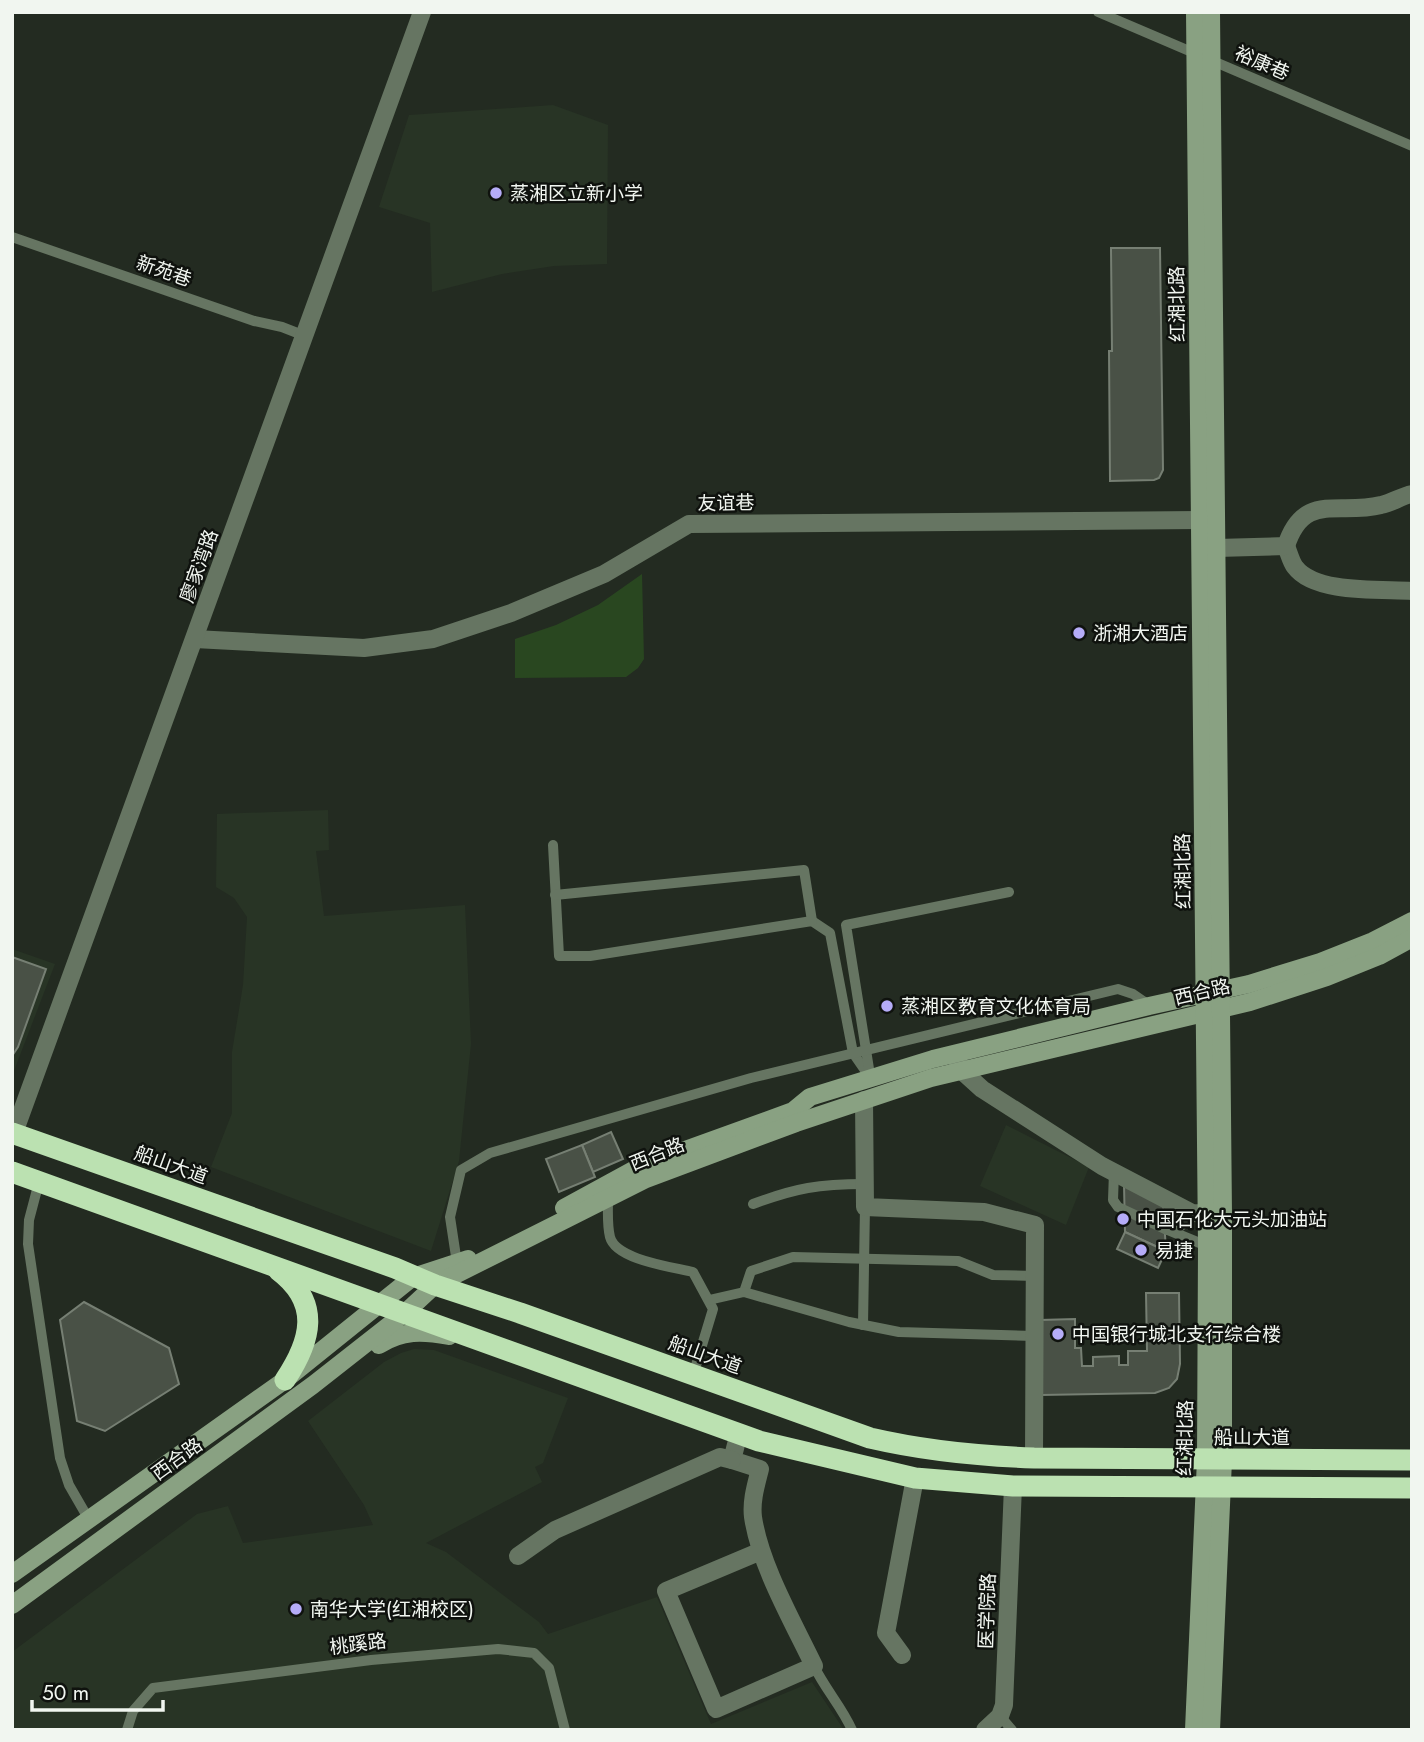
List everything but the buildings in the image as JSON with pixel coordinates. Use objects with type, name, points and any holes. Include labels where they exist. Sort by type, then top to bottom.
[{"type":"highway","name":"船山大道","points":[[13,1133],[870,1438],[919,1449],[964,1455],[1034,1458],[1412,1461]]},
{"type":"highway","points":[[12,1172],[739,1433],[813,1455],[915,1478],[1013,1486],[1412,1488]]},
{"type":"highway","points":[[271,1265],[289,1278],[299,1291],[306,1306],[308,1321],[307,1336],[300,1357],[285,1380]]},
{"type":"main road","name":"红湘北路","points":[[1195,12],[1204,57],[1217,548],[1213,1011],[1207,1246],[1214,1460]]},
{"type":"main road","name":"红湘北路","points":[[1211,12],[1204,57],[1200,520],[1213,992]]},
{"type":"main road","name":"西合路","points":[[12,1605],[313,1385],[406,1312],[435,1285],[646,1179],[870,1098],[958,1062],[1149,1006],[1213,992],[1320,962],[1373,941],[1412,921]]},
{"type":"main road","name":"西合路","points":[[12,1574],[285,1380],[413,1277],[476,1256],[641,1166],[793,1111],[810,1097],[870,1079],[1213,1011],[1328,977],[1379,956],[1412,938]]},
{"type":"main road","points":[[870,1079],[870,1098]]},
{"type":"main road","name":"红湘北路","points":[[1208,1214],[1214,1460],[1211,1730]]},
{"type":"main road","points":[[313,1385],[399,1334],[428,1332],[491,1343]]},
{"type":"main road","name":"红湘北路","points":[[1194,1730],[1213,1487]]},
{"type":"street","name":"廖家湾路","points":[[13,1133],[422,12]]},
{"type":"street","points":[[1412,494],[1380,505],[1304,514],[1292,529],[1286,546],[1295,568],[1332,586],[1412,591]]},
{"type":"street","name":"友谊巷","points":[[195,639],[363,648],[433,639],[511,613],[604,574],[689,524],[1200,520]]},
{"type":"street","points":[[1217,548],[1286,546]]},
{"type":"street","points":[[958,1062],[982,1089],[1114,1172],[1208,1214]]},
{"type":"street","points":[[870,1098],[865,1207],[984,1212],[1035,1225],[1034,1458]]},
{"type":"street","points":[[732,1460],[739,1433]]},
{"type":"street","points":[[518,1556],[555,1530],[720,1457],[760,1469],[752,1501],[761,1551],[814,1666],[716,1709],[666,1591],[761,1551]]},
{"type":"street","points":[[902,1655],[886,1633],[915,1478]]},
{"type":"street","name":"医学院路","points":[[985,1730],[1006,1723],[1004,1705],[1013,1486]]},
{"type":"lane","name":"裕康巷","points":[[1098,12],[1412,146]]},
{"type":"lane","name":"新苑巷","points":[[12,237],[254,321],[305,335]]},
{"type":"lane","points":[[552,845],[559,956],[590,956],[812,921],[830,933],[853,1053],[870,1079]]},
{"type":"lane","points":[[555,895],[804,870],[812,921]]},
{"type":"lane","points":[[870,1079],[868,1049],[846,925],[1009,892]]},
{"type":"lane","points":[[457,1263],[450,1217],[461,1170],[490,1153],[751,1078],[1118,989],[1133,994],[1149,1006]]},
{"type":"lane","points":[[1114,1172],[1113,1200],[1118,1207],[1207,1246]]},
{"type":"lane","points":[[40,1182],[29,1220],[28,1244],[60,1458],[69,1485],[88,1518]]},
{"type":"lane","points":[[753,1204],[792,1189],[827,1184],[864,1184]]},
{"type":"lane","points":[[608,1199],[610,1238],[614,1245],[638,1259],[693,1272],[709,1300],[713,1309],[693,1375]]},
{"type":"lane","points":[[863,1325],[865,1207]]},
{"type":"lane","points":[[1167,1230],[1208,1214]]},
{"type":"lane","points":[[744,1292],[751,1271],[793,1257],[958,1261],[993,1275],[1035,1276]]},
{"type":"lane","points":[[709,1300],[744,1292],[863,1325],[899,1332],[1034,1336]]},
{"type":"lane","name":"桃蹊路","points":[[127,1730],[132,1711],[153,1688],[371,1660],[498,1649],[534,1653],[549,1668],[565,1730]]},
{"type":"lane","points":[[814,1666],[852,1730]]},
{"type":"shaded area","name":"蒸湘区立新小学","points":[[553,105],[608,125],[607,264],[554,266],[502,274],[432,292],[430,223],[379,207],[409,115]]},
{"type":"shaded area","points":[[328,810],[329,850],[316,851],[324,916],[465,905],[471,1044],[459,1161],[431,1251],[211,1167],[232,1113],[232,1052],[243,985],[247,917],[234,898],[216,887],[217,814]]},
{"type":"shaded area","points":[[12,949],[55,964],[12,1076]]},
{"type":"shaded area","points":[[1006,1125],[1089,1167],[1066,1225],[980,1186]]},
{"type":"shaded area","name":"南华大学(红湘校区)","points":[[414,1349],[434,1350],[568,1398],[543,1463],[535,1467],[542,1482],[426,1543],[446,1552],[539,1622],[548,1634],[657,1597],[711,1724],[812,1682],[844,1730],[12,1730],[12,1652],[197,1514],[228,1506],[243,1543],[373,1525],[364,1505],[308,1421],[384,1362]]},
{"type":"green space","points":[[642,574],[644,659],[638,668],[626,677],[515,678],[515,639],[556,625],[598,605]]},
{"type":"place","name":"蒸湘区立新小学","points":[[496,193]]},
{"type":"place","name":"浙湘大酒店","points":[[1079,633]]},
{"type":"place","name":"蒸湘区教育文化体育局","points":[[887,1006]]},
{"type":"place","name":"中国石化大元头加油站","points":[[1123,1219]]},
{"type":"place","name":"易捷","points":[[1141,1250]]},
{"type":"place","name":"中国银行城北支行综合楼","points":[[1058,1334]]},
{"type":"place","name":"南华大学(红湘校区)","points":[[296,1609]]}]
